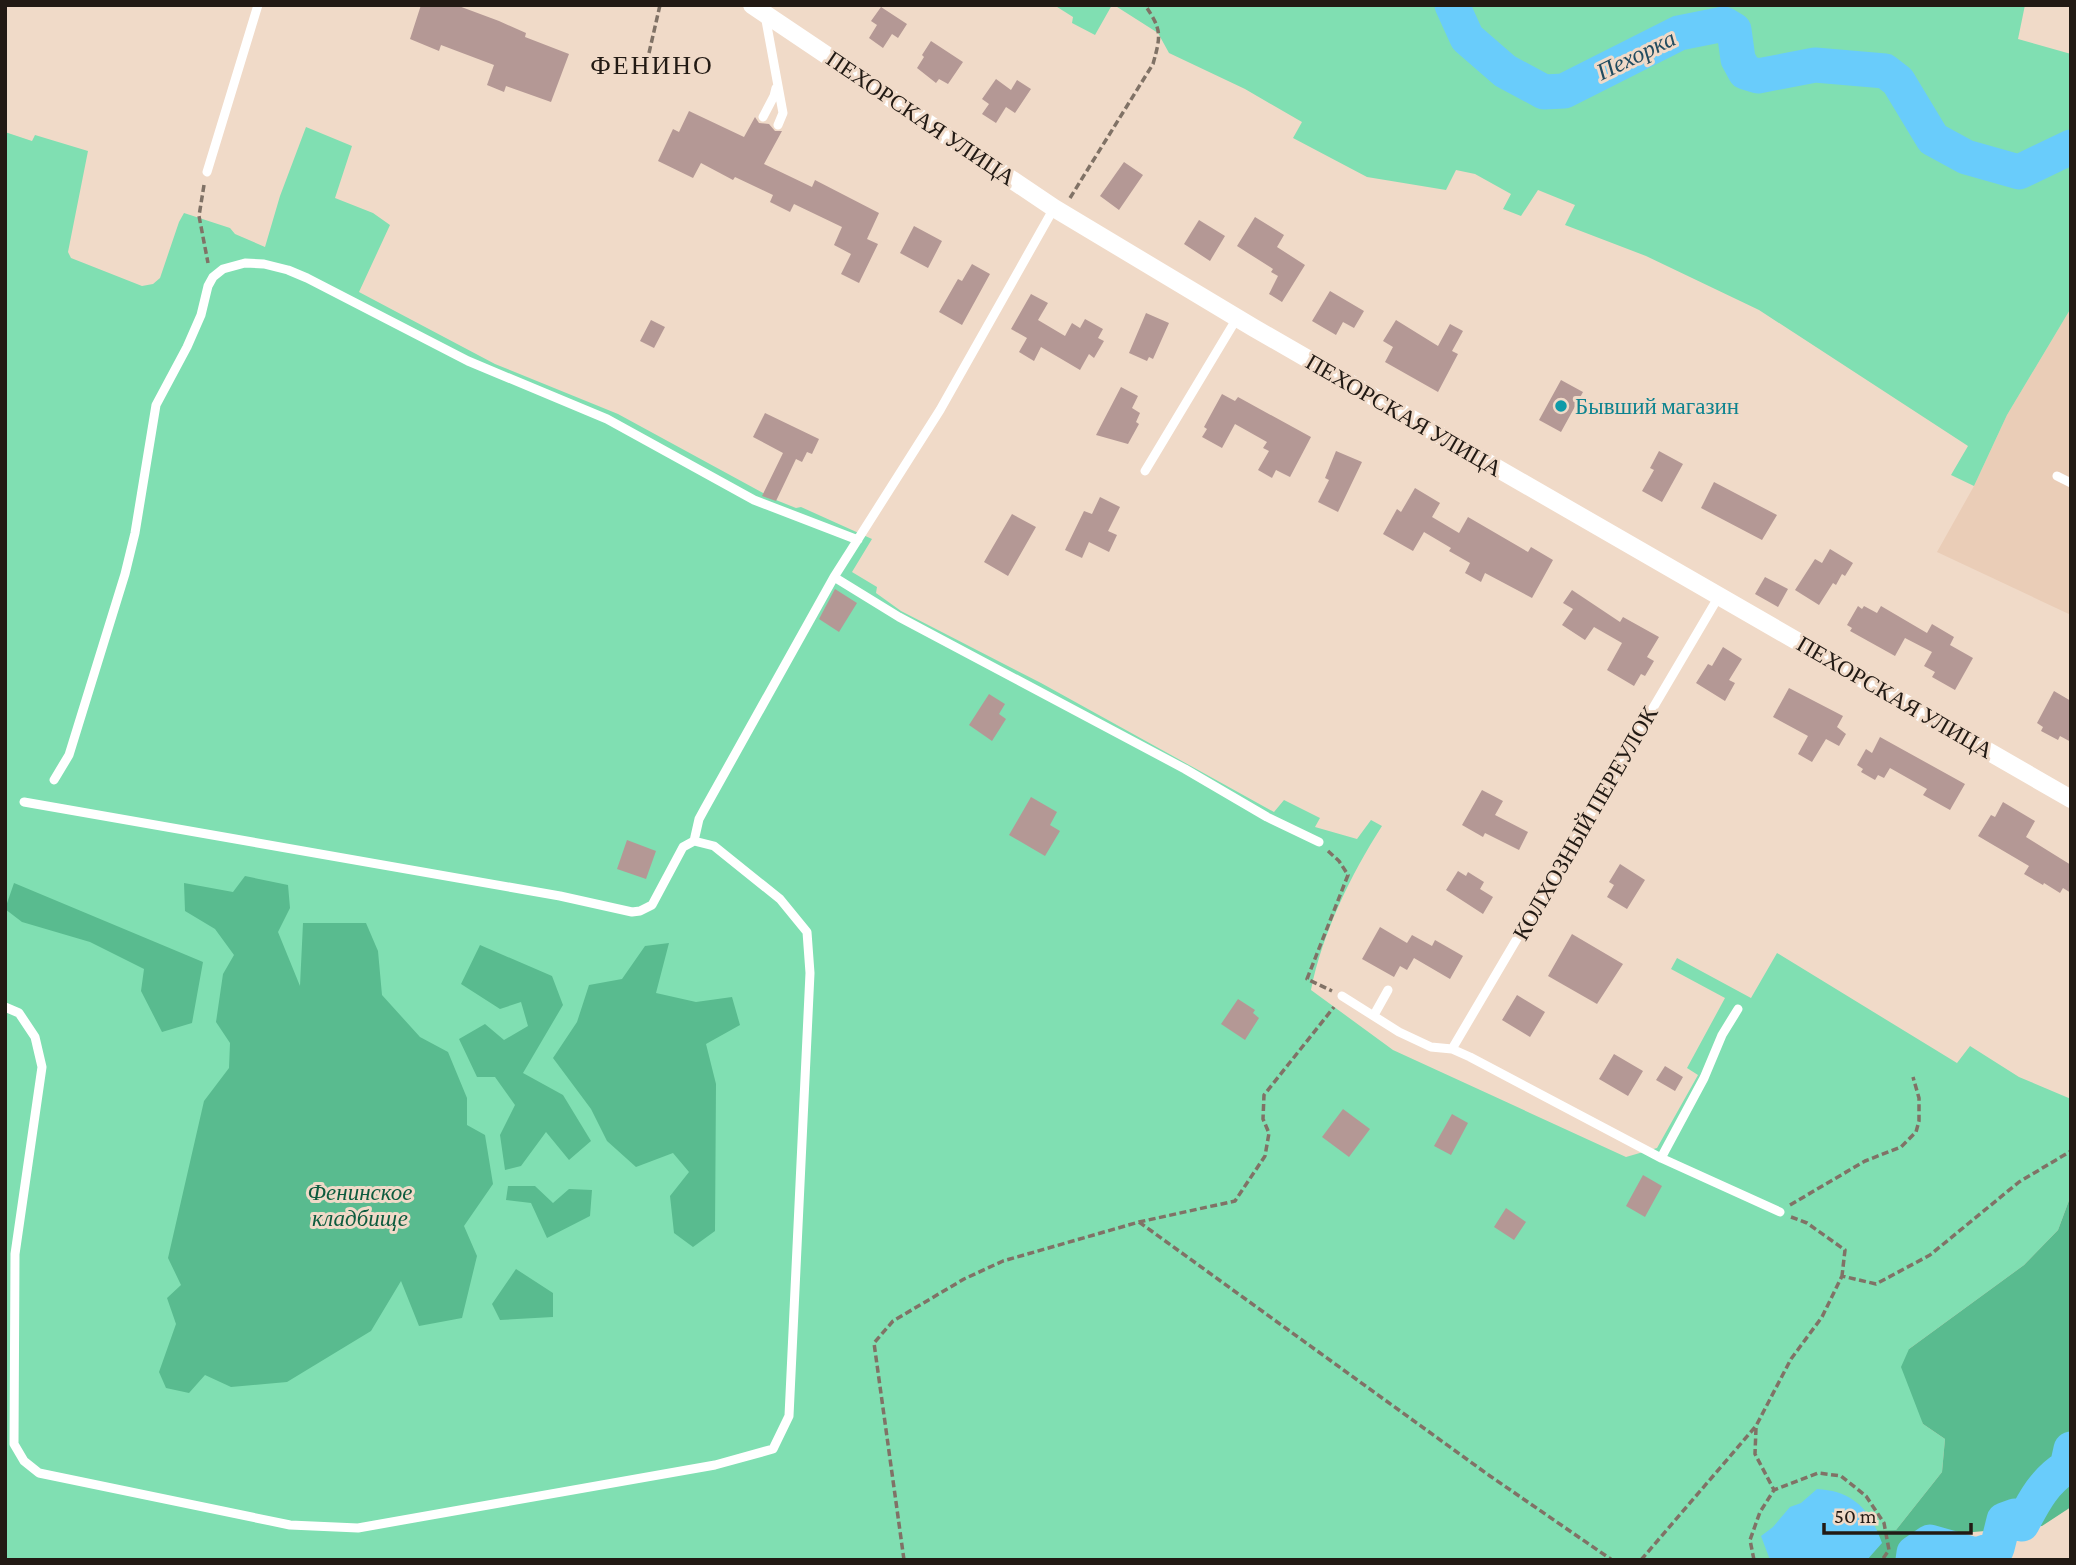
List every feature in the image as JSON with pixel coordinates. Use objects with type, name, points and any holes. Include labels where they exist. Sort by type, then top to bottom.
[{"type":"street","name":"ПЕХОРСКАЯ УЛИЦА","points":[[759,9],[1058,210],[1237,318],[2071,799]]},
{"type":"lane","points":[[207,173],[258,5]]},
{"type":"lane","points":[[759,9],[783,113],[778,125]]},
{"type":"lane","points":[[762,117],[775,96],[776,86]]},
{"type":"lane","points":[[695,841],[699,819],[834,577],[940,410],[1058,210]]},
{"type":"lane","points":[[54,780],[69,755],[125,574],[156,405],[201,315],[208,286],[213,277],[232,265],[264,264],[288,270],[468,360],[607,419],[754,500],[858,540]]},
{"type":"lane","points":[[1145,471],[1237,318]]},
{"type":"lane","points":[[2057,475],[2071,483]]},
{"type":"lane","points":[[834,577],[899,617],[1185,769],[1267,817],[1319,842]]},
{"type":"lane","name":"КОЛХОЗНЫЙ ПЕРЕУЛОК","points":[[1452,1049],[1719,596]]},
{"type":"lane","points":[[5,1007],[19,1013],[35,1037],[42,1068],[15,1267],[14,1444],[24,1461],[39,1473],[290,1525],[358,1528],[715,1465],[773,1449],[789,1416],[810,973],[807,932],[780,899],[714,846],[695,841],[684,847],[652,905],[632,912],[560,896],[24,802]]},
{"type":"lane","points":[[1374,1015],[1388,990]]},
{"type":"lane","points":[[1342,996],[1431,1047],[1452,1049],[1661,1158],[1780,1212]]},
{"type":"lane","points":[[1661,1158],[1704,1078],[1721,1035],[1738,1009]]},
{"type":"path","points":[[649,53],[660,5]]},
{"type":"path","points":[[1058,210],[1153,64],[1160,39],[1159,28],[1145,5]]},
{"type":"path","points":[[207,173],[199,216],[208,260],[208,286]]},
{"type":"path","points":[[904,1560],[874,1343],[893,1321],[983,1269],[1003,1261],[1139,1222],[1235,1201],[1265,1156],[1269,1133],[1263,1119],[1264,1096],[1342,996],[1307,979],[1348,875],[1339,861],[1319,842]]},
{"type":"path","points":[[1780,1212],[1865,1161],[1901,1147],[1916,1132],[1919,1098],[1913,1077]]},
{"type":"path","points":[[1842,1276],[1876,1284],[1904,1270],[1954,1238],[2019,1182],[2071,1151]]},
{"type":"path","points":[[1641,1560],[1756,1426],[1791,1359],[1822,1318],[1842,1276],[1844,1250],[1807,1223],[1780,1212]]},
{"type":"path","points":[[1139,1222],[1490,1476],[1612,1560]]},
{"type":"path","points":[[1756,1426],[1755,1454],[1774,1490]]},
{"type":"path","points":[[1754,1560],[1750,1540],[1760,1512],[1774,1490],[1818,1473],[1841,1476],[1866,1496],[1884,1523],[1889,1550],[1882,1560]]},
{"type":"shaded area","points":[[2071,308],[2071,615],[1937,552],[1974,486],[2007,415]]},
{"type":"green space","points":[[1054,5],[1112,5],[1095,35],[1072,23],[1073,17]]},
{"type":"green space","points":[[1114,5],[2025,5],[2018,39],[2071,54],[2071,308],[2007,415],[1974,486],[1951,475],[1968,446],[1759,310],[1646,256],[1565,225],[1575,205],[1538,190],[1521,216],[1503,209],[1511,194],[1475,174],[1456,170],[1446,190],[1367,177],[1293,138],[1302,122],[1245,89],[1169,53],[1158,33]]},
{"type":"green space","name":"Фенинское кладбище","points":[[306,127],[352,146],[335,198],[373,213],[390,225],[359,292],[495,364],[618,414],[776,500],[796,508],[801,507],[872,539],[852,572],[877,587],[876,593],[901,611],[1041,683],[1274,812],[1284,800],[1320,818],[1315,827],[1357,839],[1371,820],[1382,826],[1339,905],[1322,947],[1311,990],[1393,1050],[1626,1157],[1657,1148],[1698,1075],[1687,1068],[1725,998],[1671,969],[1677,958],[1751,998],[1777,953],[1957,1063],[1970,1046],[2019,1077],[2071,1099],[2071,1195],[2058,1230],[2024,1265],[1909,1349],[1923,1424],[1945,1439],[1942,1472],[1896,1530],[1839,1531],[1787,1560],[5,1560],[5,132],[32,141],[35,135],[88,151],[68,252],[71,258],[142,286],[153,284],[160,278],[184,213],[230,228],[235,234],[265,247],[280,196]]},
{"type":"green space","name":"Фенинское кладбище","points":[[245,876],[288,885],[290,908],[278,932],[300,986],[303,923],[366,923],[378,951],[382,995],[420,1037],[448,1052],[467,1098],[467,1125],[485,1135],[493,1184],[464,1226],[477,1256],[462,1318],[419,1326],[401,1281],[371,1331],[287,1382],[231,1387],[205,1375],[189,1393],[166,1388],[159,1372],[176,1324],[167,1298],[181,1285],[168,1258],[204,1101],[229,1068],[230,1043],[216,1022],[223,974],[234,955],[215,929],[185,911],[184,883],[233,892]]},
{"type":"green space","points":[[14,883],[203,962],[192,1023],[162,1032],[141,991],[144,969],[90,942],[22,922],[5,909]]},
{"type":"green space","points":[[669,943],[656,993],[696,1002],[732,997],[740,1025],[706,1044],[716,1084],[715,1231],[693,1247],[674,1233],[670,1196],[689,1172],[673,1153],[636,1167],[607,1141],[591,1109],[553,1058],[577,1022],[589,985],[622,979],[645,946]]},
{"type":"green space","points":[[480,945],[552,976],[563,1005],[523,1073],[563,1095],[591,1141],[569,1160],[546,1132],[521,1166],[505,1170],[500,1135],[515,1105],[495,1077],[477,1077],[459,1039],[485,1024],[504,1040],[528,1026],[521,1002],[500,1009],[461,984]]},
{"type":"green space","points":[[508,1186],[535,1186],[553,1203],[569,1189],[592,1190],[590,1216],[547,1238],[531,1203],[506,1200]]},
{"type":"green space","points":[[2071,1195],[2071,1507],[2042,1526],[1939,1535],[1914,1560],[1787,1560],[1839,1531],[1896,1530],[1942,1472],[1945,1439],[1923,1424],[1901,1367],[1909,1349],[2024,1265],[2058,1230]]},
{"type":"green space","points":[[516,1269],[553,1293],[553,1317],[500,1320],[492,1304]]},
{"type":"water","points":[[1817,1489],[1851,1498],[1866,1512],[1882,1543],[1867,1560],[1770,1560],[1761,1536],[1773,1527],[1790,1507],[1801,1503]]},
{"type":"building","points":[[421,5],[456,5],[499,21],[526,33],[525,37],[569,54],[551,102],[506,86],[504,92],[487,85],[494,65],[441,45],[439,51],[410,39]]},
{"type":"building","points":[[881,7],[907,24],[898,38],[892,34],[883,48],[869,38],[877,25],[871,21]]},
{"type":"building","points":[[931,41],[963,62],[948,84],[939,79],[936,83],[917,68]]},
{"type":"building","points":[[996,79],[1011,90],[1017,80],[1031,89],[1015,113],[1006,107],[996,123],[982,114],[989,104],[982,99]]},
{"type":"building","points":[[689,111],[744,137],[755,117],[759,123],[769,124],[775,131],[782,131],[764,164],[812,187],[815,180],[879,213],[867,239],[878,244],[859,283],[841,274],[851,254],[834,245],[842,227],[794,204],[790,212],[770,202],[773,195],[735,177],[733,180],[701,163],[693,178],[658,161],[673,129],[679,132]]},
{"type":"building","points":[[1124,162],[1143,175],[1119,210],[1100,196]]},
{"type":"building","points":[[1255,217],[1284,235],[1277,247],[1305,265],[1282,302],[1269,294],[1278,276],[1271,272],[1273,269],[1237,246]]},
{"type":"building","points":[[1199,220],[1225,236],[1210,261],[1184,244]]},
{"type":"building","points":[[914,226],[942,241],[928,268],[900,253]]},
{"type":"building","points":[[972,264],[990,274],[962,325],[939,312],[958,279],[962,281]]},
{"type":"building","points":[[1330,291],[1364,311],[1354,328],[1343,322],[1336,335],[1312,321]]},
{"type":"building","points":[[1031,294],[1048,303],[1038,320],[1065,336],[1072,323],[1080,328],[1085,319],[1103,329],[1098,338],[1104,341],[1094,358],[1089,354],[1080,370],[1041,347],[1034,361],[1019,352],[1027,338],[1011,329]]},
{"type":"building","points":[[1146,313],[1169,323],[1153,359],[1149,357],[1147,361],[1129,353]]},
{"type":"building","points":[[651,320],[665,327],[654,348],[640,341]]},
{"type":"building","points":[[1396,320],[1438,346],[1450,324],[1463,331],[1452,351],[1458,354],[1438,392],[1385,362],[1393,347],[1383,341]]},
{"type":"building","name":"Бывший магазин","points":[[1561,380],[1583,392],[1561,432],[1539,420]]},
{"type":"building","points":[[1121,387],[1138,396],[1132,408],[1140,413],[1136,422],[1139,424],[1128,444],[1096,435]]},
{"type":"building","points":[[1222,394],[1235,401],[1238,397],[1311,437],[1290,477],[1276,470],[1272,478],[1258,470],[1269,451],[1263,448],[1267,442],[1235,424],[1222,448],[1202,437],[1207,429],[1204,427]]},
{"type":"building","points":[[765,413],[819,439],[812,454],[807,452],[802,462],[796,459],[776,501],[762,496],[783,453],[753,437]]},
{"type":"building","points":[[1336,451],[1362,462],[1338,512],[1318,502],[1329,480],[1325,478]]},
{"type":"building","points":[[1659,451],[1683,464],[1662,502],[1642,491],[1654,470],[1650,468]]},
{"type":"building","points":[[1714,482],[1777,515],[1762,540],[1701,508]]},
{"type":"building","points":[[1415,488],[1440,503],[1432,517],[1459,533],[1468,517],[1528,552],[1531,547],[1553,560],[1532,598],[1485,573],[1481,582],[1465,573],[1470,563],[1424,532],[1413,551],[1383,534],[1397,509],[1401,512]]},
{"type":"building","points":[[1100,497],[1120,507],[1108,531],[1117,535],[1109,552],[1089,542],[1082,558],[1065,550],[1084,511],[1092,514]]},
{"type":"building","points":[[1012,514],[1036,527],[1008,576],[984,562]]},
{"type":"building","points":[[1830,549],[1853,563],[1836,585],[1833,583],[1819,605],[1795,590],[1815,559],[1822,563]]},
{"type":"building","points":[[1765,577],[1788,589],[1778,607],[1755,594]]},
{"type":"building","points":[[835,589],[857,603],[839,632],[819,619]]},
{"type":"building","points":[[1572,590],[1620,622],[1623,617],[1659,637],[1647,657],[1654,661],[1645,676],[1641,674],[1634,686],[1607,670],[1622,643],[1594,627],[1585,640],[1562,625],[1573,609],[1563,603]]},
{"type":"building","points":[[1858,606],[1877,613],[1881,606],[1927,633],[1932,624],[1954,637],[1950,645],[1973,658],[1955,690],[1932,677],[1935,672],[1924,666],[1932,652],[1905,638],[1895,656],[1850,631],[1852,628],[1847,625]]},
{"type":"building","points":[[1723,647],[1742,659],[1729,680],[1735,683],[1725,701],[1696,683],[1708,664],[1712,666]]},
{"type":"building","points":[[1789,688],[1843,716],[1837,727],[1846,734],[1839,746],[1826,739],[1812,762],[1798,754],[1808,736],[1773,717]]},
{"type":"building","points":[[2054,691],[2071,701],[2071,742],[2060,736],[2058,740],[2041,731],[2043,727],[2037,723]]},
{"type":"building","points":[[989,694],[1005,704],[999,714],[1006,719],[992,741],[969,725]]},
{"type":"building","points":[[1880,737],[1965,784],[1950,810],[1923,795],[1927,789],[1890,768],[1884,778],[1878,775],[1875,780],[1861,772],[1863,769],[1857,765],[1866,749],[1872,753]]},
{"type":"building","points":[[1482,790],[1503,801],[1495,815],[1528,832],[1519,850],[1485,833],[1483,837],[1462,825]]},
{"type":"building","points":[[1031,797],[1057,812],[1050,825],[1060,831],[1045,856],[1009,835]]},
{"type":"building","points":[[2003,802],[2035,821],[2026,837],[2071,865],[2071,893],[2063,888],[2060,893],[2024,874],[2029,866],[1978,836],[1991,815],[1995,817]]},
{"type":"building","points":[[627,840],[656,851],[646,879],[617,869]]},
{"type":"building","points":[[1620,864],[1645,880],[1627,909],[1607,897],[1614,885],[1609,882]]},
{"type":"building","points":[[1458,871],[1466,876],[1468,872],[1484,882],[1480,889],[1493,897],[1483,914],[1446,890]]},
{"type":"building","points":[[1380,927],[1407,943],[1412,935],[1432,946],[1435,940],[1463,956],[1450,979],[1414,958],[1407,970],[1400,966],[1394,977],[1362,959]]},
{"type":"building","points":[[1572,934],[1623,964],[1597,1004],[1548,976]]},
{"type":"building","points":[[1517,995],[1545,1012],[1530,1037],[1502,1020]]},
{"type":"building","points":[[1238,999],[1255,1010],[1253,1013],[1259,1018],[1245,1040],[1221,1024]]},
{"type":"building","points":[[1614,1054],[1643,1071],[1628,1096],[1599,1079]]},
{"type":"building","points":[[1665,1066],[1683,1077],[1675,1091],[1656,1080]]},
{"type":"building","points":[[1343,1109],[1370,1129],[1349,1157],[1322,1137]]},
{"type":"building","points":[[1452,1114],[1468,1123],[1451,1155],[1434,1146]]},
{"type":"building","points":[[1643,1175],[1662,1186],[1645,1217],[1626,1206]]},
{"type":"building","points":[[1506,1208],[1526,1222],[1514,1240],[1494,1227]]},
{"type":"waterway","name":"Пехорка","points":[[1452,5],[1467,38],[1505,71],[1544,92],[1564,91],[1679,33],[1724,24],[1734,30],[1738,59],[1745,72],[1758,76],[1815,65],[1885,71],[1898,81],[1933,139],[1966,157],[2019,172],[2071,147]]},
{"type":"waterway","points":[[1913,1560],[1914,1553],[1930,1542],[1976,1555],[1997,1548],[2004,1520],[2015,1516],[2022,1524],[2046,1485],[2067,1467],[2071,1449]]},
{"type":"place","name":"Бывший магазин","points":[[1561,406]]},
{"type":"district","name":"ФЕНИНО","points":[[652,65]]}]
